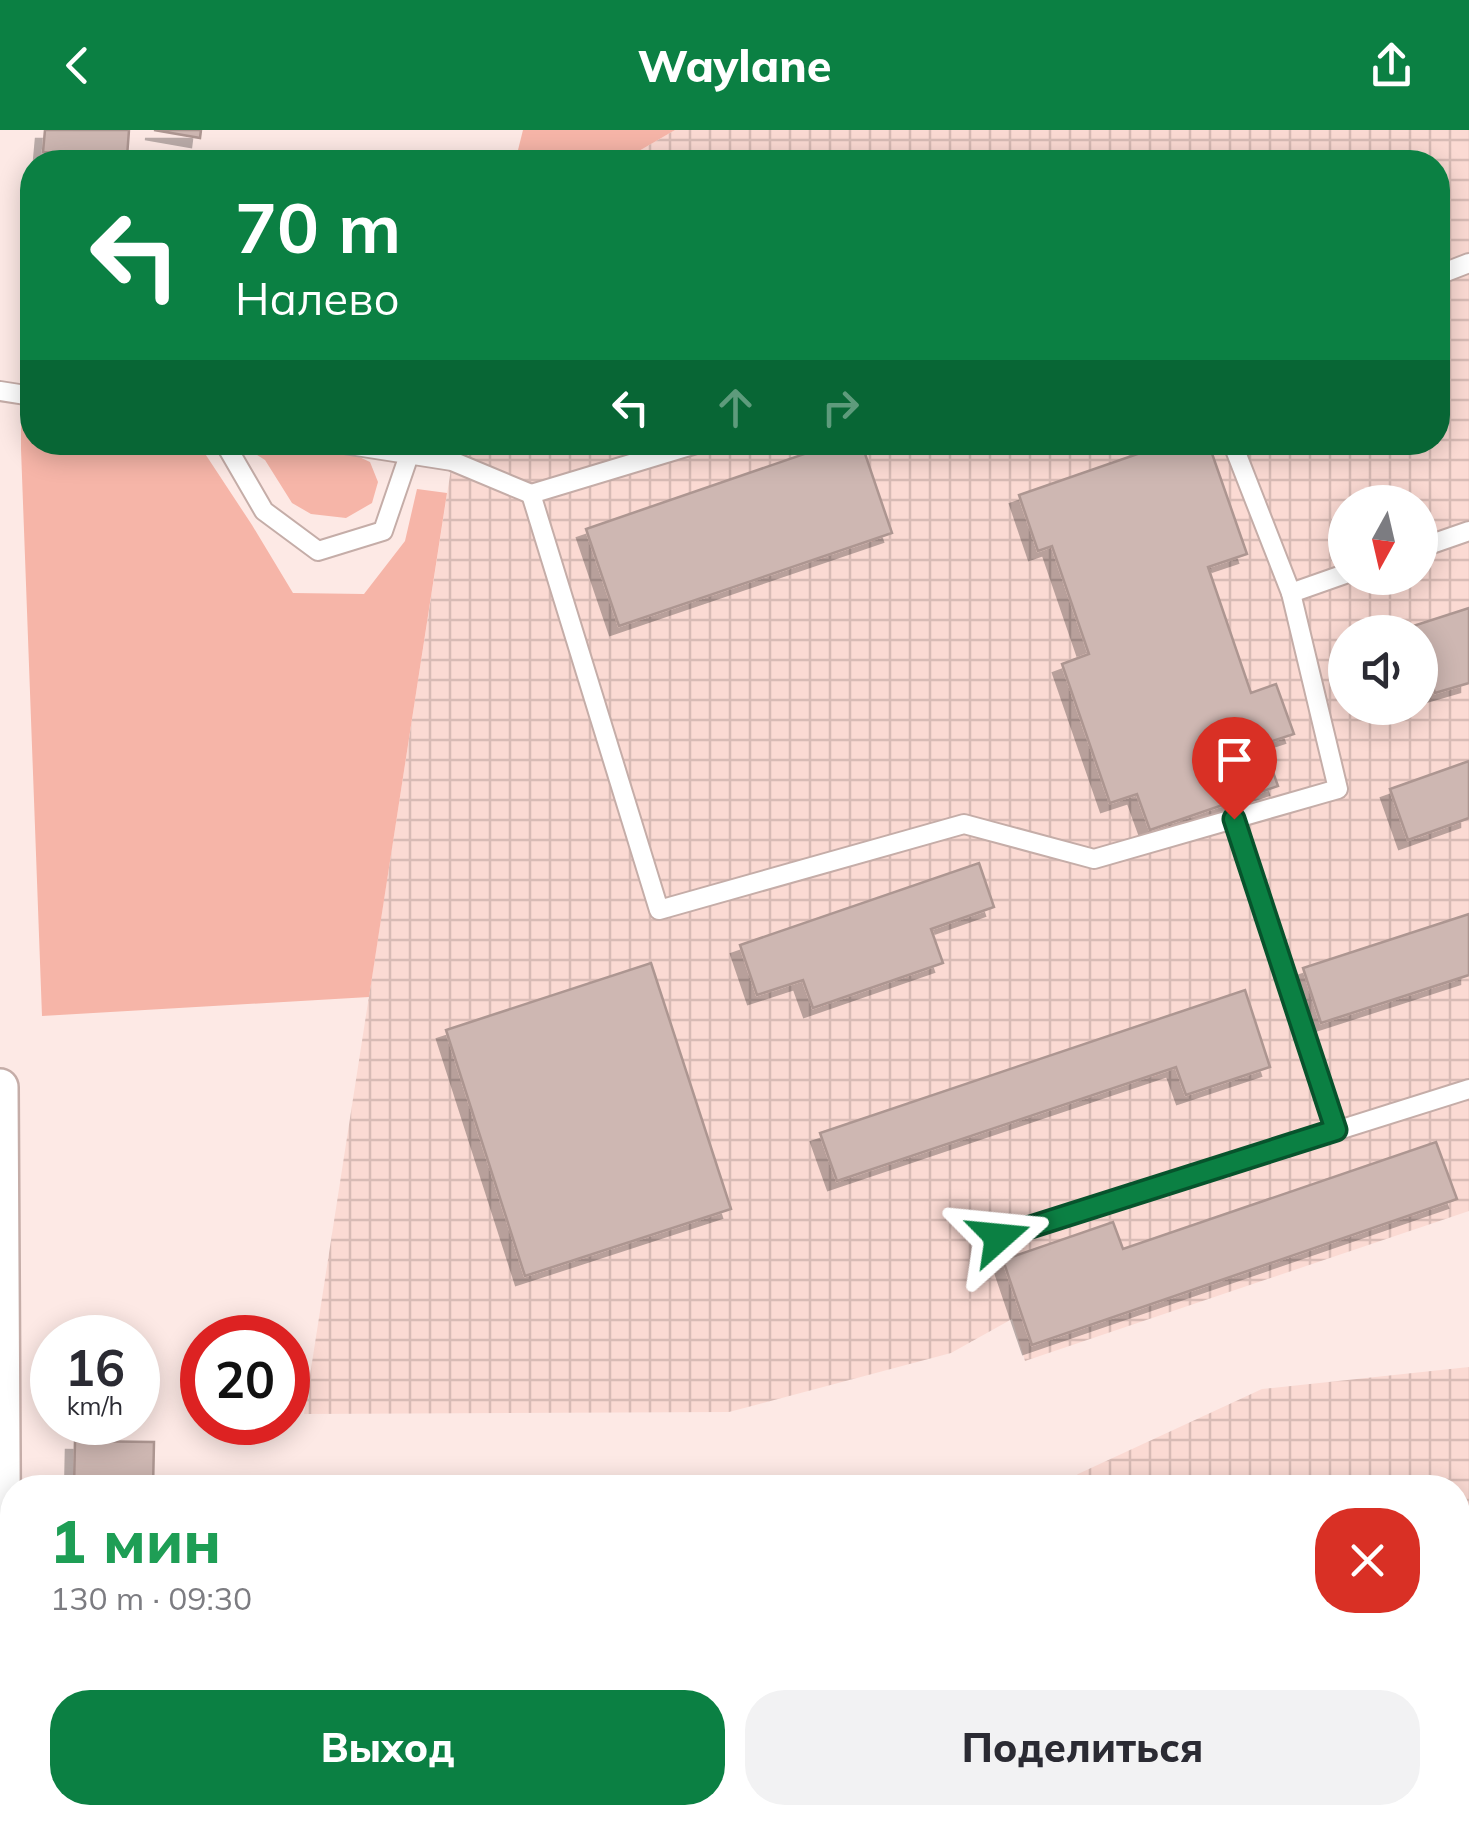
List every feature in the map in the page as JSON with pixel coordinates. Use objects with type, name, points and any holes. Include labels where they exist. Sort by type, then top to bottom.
[{"type":"street","points":[[0,1087],[2,1475]]},
{"type":"lane","points":[[232,455],[264,511],[318,551],[383,532],[409,455]]},
{"type":"lane","points":[[415,455],[452,461],[531,494],[660,455]]},
{"type":"lane","points":[[531,494],[658,910],[964,824],[1094,859],[1338,789],[1291,593],[1237,455]]},
{"type":"lane","points":[[1438,542],[1469,531]]},
{"type":"lane","points":[[1291,593],[1328,580]]},
{"type":"lane","points":[[1234,819],[1336,1130]]},
{"type":"lane","points":[[999,1237],[1469,1090]]},
{"type":"shaded area","points":[[523,130],[675,130],[641,150],[518,150]]},
{"type":"shaded area","points":[[675,130],[1469,130],[1469,1211],[1025,1361],[1012,1319],[951,1353],[729,1412],[310,1414],[310,1375],[453,455],[1450,455],[1450,150],[641,150]]},
{"type":"shaded area","points":[[21,455],[206,455],[293,593],[364,594],[405,541],[417,489],[447,493],[369,997],[42,1016]]},
{"type":"shaded area","points":[[257,455],[355,455],[370,462],[378,482],[372,503],[346,518],[311,514],[292,503],[265,460]]},
{"type":"shaded area","points":[[1469,1367],[1469,1475],[1077,1475],[1262,1389]]},
{"type":"building","points":[[45,130],[129,130],[128,150],[43,150]]},
{"type":"building","points":[[154,130],[201,130],[200,138]]},
{"type":"building","points":[[801,455],[865,455],[892,533],[619,626],[586,529]]},
{"type":"building","points":[[1134,455],[1213,455],[1247,554],[1208,567],[1251,693],[1276,684],[1294,734],[1263,744],[1278,786],[1150,830],[1137,794],[1110,803],[1062,664],[1089,654],[1052,546],[1038,551],[1019,495]]},
{"type":"building","points":[[1469,608],[1469,683],[1438,692],[1438,618]]},
{"type":"building","points":[[1469,761],[1469,818],[1408,840],[1390,789]]},
{"type":"building","points":[[979,863],[994,907],[931,929],[943,963],[813,1008],[803,980],[757,995],[740,945]]},
{"type":"building","points":[[1469,914],[1469,975],[1321,1023],[1303,968]]},
{"type":"building","points":[[651,963],[731,1209],[525,1276],[446,1030]]},
{"type":"building","points":[[1245,990],[1270,1067],[1186,1095],[1176,1067],[837,1181],[820,1133]]},
{"type":"building","points":[[1436,1142],[1457,1199],[1032,1345],[1003,1260],[1113,1222],[1123,1249]]},
{"type":"building","points":[[75,1445],[154,1445],[153,1475],[74,1475]]},
{"type":"route","points":[[999,1237],[1336,1130],[1234,819]]}]
